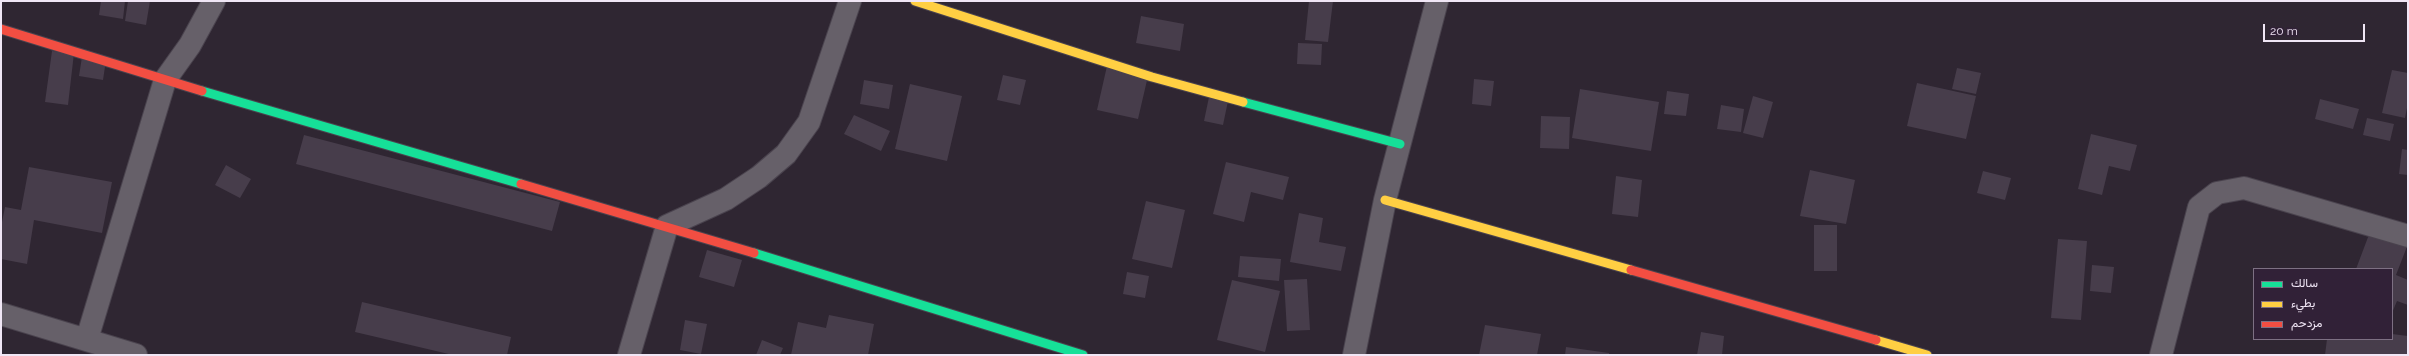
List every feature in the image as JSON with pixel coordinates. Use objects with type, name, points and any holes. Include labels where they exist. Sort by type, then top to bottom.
[{"type":"street","points":[[87,340],[165,80],[190,45],[214,1]]},
{"type":"street","points":[[629,355],[667,226],[726,199],[759,177],[786,154],[809,122],[850,1]]},
{"type":"street","points":[[915,1],[1152,77],[1400,144]]},
{"type":"street","points":[[1354,355],[1385,200],[1437,1]]},
{"type":"street","points":[[1,29],[165,80],[667,226],[1083,355]]},
{"type":"street","points":[[2161,355],[2199,206],[2217,193],[2244,188],[2408,236]]},
{"type":"street","points":[[1385,200],[1927,355]]},
{"type":"street","points":[[1,314],[136,355]]},
{"type":"building","points":[[101,1],[125,1],[123,19],[99,15]]},
{"type":"building","points":[[128,1],[150,1],[146,25],[125,21]]},
{"type":"building","points":[[1309,1],[1333,1],[1328,42],[1305,40]]},
{"type":"building","points":[[1141,16],[1184,24],[1180,51],[1136,43]]},
{"type":"building","points":[[1298,43],[1322,44],[1321,65],[1297,64]]},
{"type":"building","points":[[52,51],[74,53],[68,105],[45,102]]},
{"type":"building","points":[[82,57],[106,60],[103,80],[79,76]]},
{"type":"building","points":[[1107,66],[1148,76],[1138,119],[1097,110]]},
{"type":"building","points":[[1957,68],[1981,73],[1976,94],[1952,89]]},
{"type":"building","points":[[2392,70],[2408,73],[2408,103],[2405,118],[2382,113]]},
{"type":"building","points":[[1003,75],[1026,80],[1020,105],[997,100]]},
{"type":"building","points":[[1474,79],[1494,81],[1491,106],[1472,104]]},
{"type":"building","points":[[864,80],[893,85],[889,109],[860,104]]},
{"type":"building","points":[[1917,83],[1976,96],[1966,139],[1907,126]]},
{"type":"building","points":[[910,84],[962,96],[947,161],[895,149]]},
{"type":"building","points":[[1580,89],[1659,102],[1651,151],[1572,138]]},
{"type":"building","points":[[1667,91],[1689,94],[1686,116],[1664,114]]},
{"type":"building","points":[[1753,96],[1773,102],[1763,138],[1743,133]]},
{"type":"building","points":[[1209,97],[1228,101],[1223,125],[1204,121]]},
{"type":"building","points":[[2320,99],[2359,109],[2353,129],[2315,119]]},
{"type":"building","points":[[1721,105],[1744,109],[1741,132],[1717,129]]},
{"type":"building","points":[[854,115],[890,131],[881,151],[844,134]]},
{"type":"building","points":[[1541,116],[1570,117],[1569,149],[1540,148]]},
{"type":"building","points":[[2367,118],[2394,124],[2390,141],[2363,135]]},
{"type":"building","points":[[2091,134],[2137,145],[2130,171],[2109,166],[2102,195],[2078,189]]},
{"type":"building","points":[[304,135],[560,202],[552,231],[296,164]]},
{"type":"building","points":[[2402,149],[2408,150],[2408,175],[2399,174]]},
{"type":"building","points":[[1226,162],[1289,177],[1283,200],[1251,192],[1244,222],[1213,214]]},
{"type":"building","points":[[226,165],[251,179],[240,198],[215,185]]},
{"type":"building","points":[[29,167],[112,182],[102,233],[34,220],[27,264],[1,259],[1,227],[5,207],[21,210]]},
{"type":"building","points":[[1810,170],[1855,180],[1846,224],[1800,216]]},
{"type":"building","points":[[1983,171],[2011,178],[2005,200],[1977,193]]},
{"type":"building","points":[[1616,176],[1642,180],[1638,217],[1612,214]]},
{"type":"building","points":[[1146,201],[1185,210],[1172,268],[1132,259]]},
{"type":"building","points":[[1299,213],[1323,218],[1319,242],[1346,247],[1341,271],[1290,262]]},
{"type":"building","points":[[2376,216],[2408,244],[2396,275],[2408,280],[2408,305],[2397,301],[2393,311],[2393,268],[2356,268]]},
{"type":"building","points":[[1814,225],[1837,225],[1837,271],[1814,271]]},
{"type":"building","points":[[2058,239],[2087,241],[2081,320],[2051,318]]},
{"type":"building","points":[[707,250],[742,260],[734,287],[699,277]]},
{"type":"building","points":[[1240,256],[1281,259],[1279,281],[1238,277]]},
{"type":"building","points":[[2092,265],[2114,267],[2111,293],[2090,291]]},
{"type":"building","points":[[1127,272],[1149,276],[1145,298],[1123,294]]},
{"type":"building","points":[[1307,279],[1310,330],[1287,331],[1284,280]]},
{"type":"building","points":[[1232,280],[1280,291],[1265,352],[1217,340]]},
{"type":"building","points":[[362,302],[511,337],[507,355],[453,355],[355,332]]},
{"type":"building","points":[[829,315],[874,324],[868,355],[791,355],[798,322],[826,328]]},
{"type":"building","points":[[685,320],[707,324],[701,354],[680,350]]},
{"type":"building","points":[[1485,325],[1541,334],[1537,355],[1479,355]]},
{"type":"building","points":[[1701,332],[1724,336],[1722,355],[1697,355]]},
{"type":"building","points":[[2393,334],[2408,336],[2408,355],[2325,355],[2327,340],[2393,340]]},
{"type":"building","points":[[762,340],[783,348],[780,355],[756,355]]},
{"type":"building","points":[[1566,347],[1609,353],[1609,355],[1565,355]]},
{"type":"traffic: fast","points":[[202,91],[521,184]]},
{"type":"traffic: fast","points":[[1243,102],[1400,144]]},
{"type":"traffic: fast","points":[[754,253],[1083,355]]},
{"type":"traffic: slow","points":[[915,1],[1152,77],[1243,102]]},
{"type":"traffic: slow","points":[[1385,200],[1631,270]]},
{"type":"traffic: slow","points":[[1876,340],[1927,355]]},
{"type":"traffic: jam","points":[[1,29],[202,91]]},
{"type":"traffic: jam","points":[[521,184],[754,253]]},
{"type":"traffic: jam","points":[[1631,270],[1876,340]]}]
